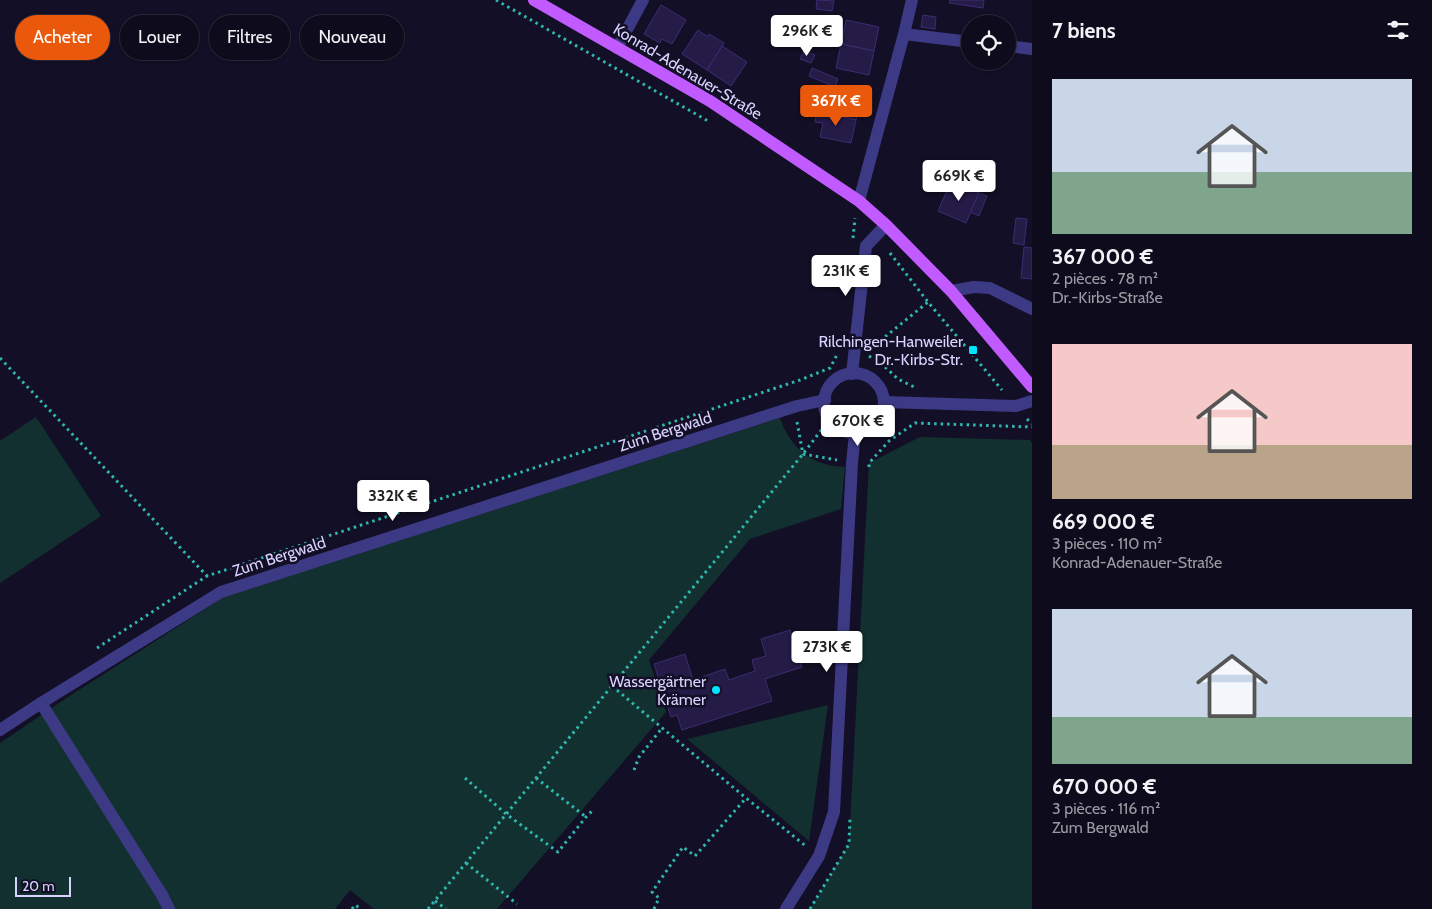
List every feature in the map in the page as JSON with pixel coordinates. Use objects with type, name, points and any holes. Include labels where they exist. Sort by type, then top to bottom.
[{"type":"main road","name":"Konrad-Adenauer-Straße","points":[[534,0],[710,101],[792,154],[859,201],[886,225],[951,291],[1032,387]]},
{"type":"street","points":[[617,48],[644,0]]},
{"type":"street","points":[[859,201],[912,0]]},
{"type":"street","points":[[904,34],[961,41]]},
{"type":"street","points":[[1016,47],[1032,49]]},
{"type":"street","points":[[852,374],[866,246],[886,225]]},
{"type":"street","points":[[951,291],[974,287],[990,288],[1032,309]]},
{"type":"street","points":[[852,374],[864,375],[874,381],[882,391],[884,402],[883,412],[873,427],[855,434],[840,430],[829,420],[824,400],[831,385],[837,379],[852,374]]},
{"type":"street","name":"Zum Bergwald","points":[[0,730],[221,592],[797,406],[824,400]]},
{"type":"street","points":[[884,402],[1016,406],[1032,401]]},
{"type":"street","points":[[786,909],[819,856],[834,812],[855,434]]},
{"type":"street","points":[[41,703],[169,909]]},
{"type":"path","points":[[496,0],[710,122]]},
{"type":"path","points":[[849,213],[854,218],[852,246]]},
{"type":"path","points":[[897,262],[1000,388],[991,388]]},
{"type":"path","points":[[916,387],[898,379],[885,367],[869,357],[869,350],[928,302]]},
{"type":"path","points":[[91,652],[207,576],[800,380],[830,368],[841,348]]},
{"type":"path","points":[[0,358],[221,592]]},
{"type":"path","points":[[796,418],[804,454]]},
{"type":"path","points":[[428,909],[804,454],[829,420]]},
{"type":"path","points":[[869,463],[889,441],[915,423],[1032,427]]},
{"type":"path","points":[[804,454],[840,461]]},
{"type":"path","points":[[612,686],[746,798],[819,856]]},
{"type":"path","points":[[634,770],[639,757],[662,728]]},
{"type":"path","points":[[465,778],[506,814],[558,852],[593,810]]},
{"type":"path","points":[[536,778],[586,817]]},
{"type":"path","points":[[654,909],[659,898],[652,892],[684,847],[695,856],[746,798]]},
{"type":"path","points":[[466,863],[517,904]]},
{"type":"path","points":[[435,901],[446,909]]},
{"type":"path","points":[[352,909],[355,905],[361,909]]},
{"type":"green space","points":[[36,417],[101,516],[0,583],[0,441]]},
{"type":"green space","points":[[780,418],[791,440],[802,452],[817,461],[845,467],[841,509],[750,539],[649,660],[666,712],[497,909],[374,909],[350,890],[335,909],[0,909],[0,743],[224,597]]},
{"type":"green space","points":[[920,437],[1030,440],[1032,443],[1032,909],[810,909],[849,844],[869,463]]},
{"type":"green space","points":[[828,705],[809,841],[687,739]]},
{"type":"building","points":[[817,0],[834,1],[832,11],[816,9]]},
{"type":"building","points":[[950,0],[984,0],[983,8],[949,3]]},
{"type":"building","points":[[661,5],[686,20],[672,44],[662,39],[660,43],[644,34]]},
{"type":"building","points":[[923,15],[936,17],[935,29],[921,27]]},
{"type":"building","points":[[846,20],[879,27],[874,51],[841,44]]},
{"type":"building","points":[[698,30],[708,37],[709,34],[724,43],[707,70],[682,54]]},
{"type":"building","points":[[841,44],[874,51],[869,75],[836,68]]},
{"type":"building","points":[[722,46],[747,62],[731,86],[707,70]]},
{"type":"building","points":[[804,51],[815,55],[811,63],[800,59]]},
{"type":"building","points":[[812,68],[838,79],[835,87],[809,76]]},
{"type":"building","points":[[831,89],[861,96],[856,120],[825,113]]},
{"type":"building","points":[[817,112],[856,120],[851,143],[820,137],[823,123],[815,122]]},
{"type":"building","points":[[951,181],[979,193],[966,223],[938,211]]},
{"type":"building","points":[[979,193],[987,196],[979,216],[970,212]]},
{"type":"building","points":[[1016,218],[1027,219],[1024,245],[1013,243]]},
{"type":"building","points":[[1024,247],[1032,248],[1032,279],[1021,278]]},
{"type":"building","name":"Wassergärtner Krämer","points":[[790,630],[802,667],[765,679],[772,701],[682,730],[677,715],[671,717],[654,664],[685,654],[693,680],[725,669],[729,680],[755,671],[752,660],[766,656],[761,639]]},
{"type":"place","name":"Rilchingen-Hanweiler Dr.-Kirbs-Str.","points":[[973,350]]},
{"type":"place","name":"Wassergärtner Krämer","points":[[716,690]]}]
